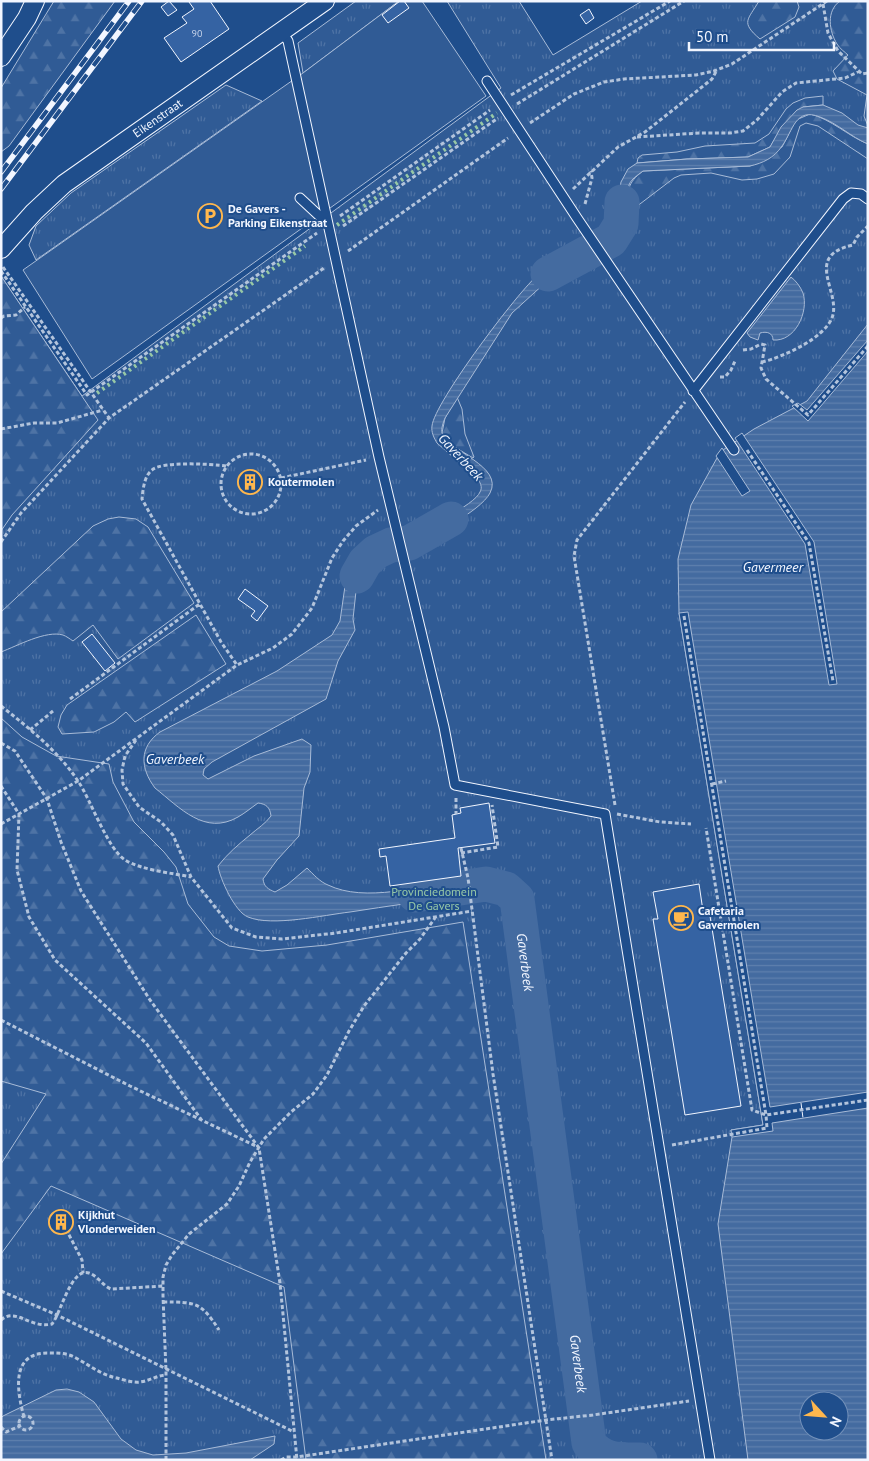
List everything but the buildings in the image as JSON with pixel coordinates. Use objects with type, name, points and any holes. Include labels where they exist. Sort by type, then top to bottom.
[{"type":"street","points":[[1,57],[27,18],[35,1]]},
{"type":"street","name":"Eikenstraat","points":[[1,249],[34,212],[64,184],[325,1]]},
{"type":"lane","points":[[281,31],[288,41],[394,519],[444,727],[455,785],[605,814],[710,1460]]},
{"type":"lane","points":[[487,81],[734,450]]},
{"type":"lane","points":[[693,391],[843,199],[851,193],[861,194],[868,199]]},
{"type":"lane","points":[[300,198],[328,224]]},
{"type":"path","points":[[1,271],[88,395],[502,102],[670,1]]},
{"type":"path","points":[[330,235],[507,110],[684,1]]},
{"type":"path","points":[[1,542],[21,513],[109,418],[574,94],[604,82],[696,75],[718,70],[732,64],[825,3],[828,32],[838,51],[862,74],[868,73]]},
{"type":"path","points":[[564,198],[618,147],[645,132],[712,79],[718,70]]},
{"type":"path","points":[[637,137],[730,133],[743,130],[757,120],[782,92],[796,83],[845,78],[860,71]]},
{"type":"path","points":[[577,218],[583,212],[592,178],[591,171]]},
{"type":"path","points":[[762,362],[791,351],[820,333],[826,327],[832,318],[834,310],[826,276],[826,265],[838,251],[853,246],[857,237],[868,226]]},
{"type":"path","points":[[1,265],[109,418]]},
{"type":"path","points":[[1,318],[16,315],[26,307]]},
{"type":"path","points":[[707,374],[712,377],[725,377],[731,370],[738,354],[743,350],[751,350],[760,344],[765,345],[761,368],[766,379],[808,415],[868,346]]},
{"type":"path","points":[[616,813],[574,548],[577,540],[693,391]]},
{"type":"path","points":[[1,429],[34,423],[57,423],[103,410]]},
{"type":"path","points":[[746,449],[809,542],[833,681]]},
{"type":"path","points":[[252,453],[262,455],[277,468],[281,478],[281,488],[278,497],[272,505],[264,511],[254,514],[235,510],[223,495],[222,475],[226,466],[233,459],[242,455],[252,453]]},
{"type":"path","points":[[281,478],[380,457]]},
{"type":"path","points":[[226,466],[177,464],[160,466],[153,469],[148,475],[142,499],[221,642],[237,664]]},
{"type":"path","points":[[1,824],[78,781],[237,664],[273,648],[292,634],[312,608],[332,558],[343,541],[356,526],[390,501]]},
{"type":"path","points":[[70,699],[201,603]]},
{"type":"path","points":[[659,1147],[768,1128],[684,616]]},
{"type":"path","points":[[1,706],[56,752],[78,781],[111,843],[124,859],[141,866],[191,877]]},
{"type":"path","points":[[30,730],[53,711]]},
{"type":"path","points":[[138,737],[125,756],[122,770],[124,784],[139,807],[161,822],[173,835],[191,877],[232,928],[256,938],[282,939],[336,933],[472,911]]},
{"type":"path","points":[[1,743],[15,751],[47,799],[61,842],[81,891],[150,1000],[258,1148],[280,1283],[297,1458]]},
{"type":"path","points":[[712,784],[726,781]]},
{"type":"path","points":[[1,786],[19,814],[16,870],[29,917],[55,960],[146,1043],[203,1122]]},
{"type":"path","points":[[461,853],[498,847],[490,792]]},
{"type":"path","points":[[605,814],[616,813],[660,822],[691,824]]},
{"type":"path","points":[[706,828],[752,1110],[766,1115],[868,1100]]},
{"type":"path","points":[[461,848],[471,898],[493,1074],[552,1460]]},
{"type":"path","points":[[166,1460],[164,1271],[172,1255],[200,1224],[227,1204],[239,1186],[250,1162],[264,1139],[291,1112],[313,1094],[327,1075],[364,1006],[406,953],[420,939],[435,918]]},
{"type":"path","points":[[1,1020],[258,1148]]},
{"type":"path","points":[[66,1229],[82,1260],[83,1273]]},
{"type":"path","points":[[1,1320],[8,1315],[12,1315],[36,1324],[46,1325],[54,1323],[74,1279],[83,1273],[89,1273],[100,1283],[112,1289],[163,1286]]},
{"type":"path","points":[[1,1291],[57,1315],[294,1432]]},
{"type":"path","points":[[163,1302],[194,1304],[204,1308],[219,1330]]},
{"type":"path","points":[[24,1417],[18,1389],[20,1370],[25,1362],[37,1353],[62,1353],[110,1377],[130,1381],[138,1382],[166,1375]]},
{"type":"path","points":[[281,1460],[286,1457],[297,1458],[546,1420],[575,1418],[699,1400]]},
{"type":"path","points":[[20,1426],[20,1422],[24,1417]]},
{"type":"path","points":[[20,1426],[26,1430],[32,1426],[30,1418],[24,1417]]},
{"type":"path","points":[[1,1427],[6,1432],[20,1426]]},
{"type":"green space","points":[[54,1],[115,1],[9,146],[1,152],[1,88]]},
{"type":"green space","points":[[356,1],[399,1],[303,73],[298,43]]},
{"type":"green space","name":"Provinciedomein De Gavers","points":[[447,1],[519,1],[553,55],[642,1],[868,1],[868,1460],[1,1460],[1,276],[82,396],[501,88]]},
{"type":"green space","points":[[759,1],[797,1],[799,7],[795,17],[760,39],[748,25],[749,17]]},
{"type":"green space","points":[[840,1],[868,1],[868,126],[864,116],[867,95],[837,79],[833,71],[848,55],[837,44],[832,33],[830,21],[832,10]]},
{"type":"green space","points":[[226,85],[262,101],[36,260],[29,245],[36,226],[71,193]]},
{"type":"green space","points":[[823,96],[823,105],[803,107],[776,137],[770,147],[748,157],[637,163],[638,158],[642,155],[677,152],[705,146],[755,143],[769,134],[786,109],[793,103],[805,98]]},
{"type":"green space","points":[[810,114],[818,116],[868,144],[868,159],[818,126],[806,123],[800,126],[790,157],[774,174],[757,179],[742,180],[711,173],[681,175],[674,178],[636,207],[627,208],[629,187],[634,179],[643,171],[750,166],[782,147],[796,120]]},
{"type":"green space","points":[[1,276],[98,420],[12,515],[1,531]]},
{"type":"green space","points":[[457,397],[462,409],[465,434],[473,458],[453,446],[442,433],[445,418]]},
{"type":"green space","points":[[119,517],[136,519],[148,527],[194,603],[118,659],[93,625],[73,641],[63,635],[48,635],[32,639],[1,652],[1,612],[93,526],[108,519]]},
{"type":"green space","points":[[196,615],[226,664],[135,722],[126,712],[114,722],[94,732],[62,734],[58,727],[61,715],[67,705]]},
{"type":"green space","points":[[1,718],[22,737],[56,756],[109,764],[113,782],[134,822],[176,867],[188,904],[214,937],[229,946],[262,951],[327,945],[463,922],[546,1460],[306,1460],[284,1287],[51,1186],[1,1254],[1,1164],[46,1094],[1,1081]]},
{"type":"shaded area","name":"De Gavers - Parking Eikenstraat","points":[[399,1],[422,1],[486,96],[92,379],[23,270],[303,73]]},
{"type":"water","points":[[823,105],[842,113],[858,125],[868,128],[868,144],[820,117],[805,115],[796,122],[779,150],[772,157],[759,163],[750,166],[643,171],[629,185],[624,233],[610,249],[603,236],[610,230],[615,219],[621,182],[628,169],[637,163],[748,157],[770,147],[781,127],[797,110],[803,107]]},
{"type":"water","points":[[585,247],[592,256],[561,271],[512,313],[444,420],[442,433],[447,440],[483,467],[489,475],[492,483],[490,493],[485,500],[466,516],[410,547],[408,538],[469,504],[481,490],[481,485],[477,478],[437,443],[433,435],[432,426],[436,414],[447,395],[479,347],[529,284],[550,266]]},
{"type":"water","points":[[791,277],[801,288],[804,301],[802,317],[794,331],[781,339],[773,340],[771,334],[765,332],[760,333],[758,340],[750,337],[747,333]]},
{"type":"water","name":"Gavermeer","points":[[868,324],[868,1460],[748,1460],[718,1224],[732,1137],[731,1130],[763,1125],[679,613],[678,559],[691,505],[717,458],[723,450],[754,429],[807,401]]},
{"type":"water","name":"Gaverbeek","points":[[388,535],[392,551],[380,565],[365,577],[356,591],[353,619],[355,630],[338,661],[326,699],[212,762],[204,769],[203,775],[208,779],[254,756],[302,739],[311,745],[310,772],[304,788],[299,836],[263,879],[268,889],[275,892],[287,885],[307,868],[328,885],[359,893],[411,889],[461,880],[463,895],[284,921],[258,920],[248,917],[233,902],[225,887],[218,866],[233,849],[269,819],[271,816],[269,808],[258,803],[238,817],[226,822],[215,823],[194,817],[155,788],[146,773],[144,765],[145,751],[148,744],[160,732],[277,671],[332,635],[340,621],[345,586],[351,571],[373,545]]},
{"type":"water","points":[[67,1389],[79,1392],[94,1402],[121,1439],[136,1450],[153,1455],[186,1453],[275,1436],[274,1444],[250,1460],[1,1460],[1,1418],[56,1390]]},
{"type":"pier","points":[[868,340],[868,351],[808,421],[792,406],[798,403],[807,410]]},
{"type":"pier","points":[[742,433],[814,542],[837,684],[829,685],[805,544],[735,438]]},
{"type":"pier","points":[[722,448],[750,491],[742,496],[716,456]]},
{"type":"pier","points":[[688,612],[770,1107],[868,1092],[868,1108],[772,1123],[773,1131],[732,1137],[731,1130],[763,1125],[679,613]]},
{"type":"waterway","name":"Gaverbeek","points":[[548,274],[611,240],[621,224],[622,202]]},
{"type":"waterway","name":"Gaverbeek","points":[[357,576],[365,562],[376,552],[391,545],[409,543],[451,519]]},
{"type":"waterway","name":"Gaverbeek","points":[[415,895],[486,884],[506,889],[517,899],[589,1443],[594,1449],[605,1456],[618,1459],[640,1460]]},
{"type":"railway","points":[[1,172],[129,1]]},
{"type":"railway","points":[[1,189],[142,1]]},
{"type":"hedge","points":[[337,225],[497,113]]},
{"type":"hedge","points":[[97,393],[305,246]]},
{"type":"fence","points":[[801,1103],[803,1118]]},
{"type":"place","name":"De Gavers - Parking Eikenstraat","points":[[210,216]]},
{"type":"place","name":"Koutermolen","points":[[250,482]]},
{"type":"place","name":"Cafetaria Gavermolen","points":[[681,918]]},
{"type":"place","name":"Kijkhut Vlonderweiden","points":[[61,1222]]}]
